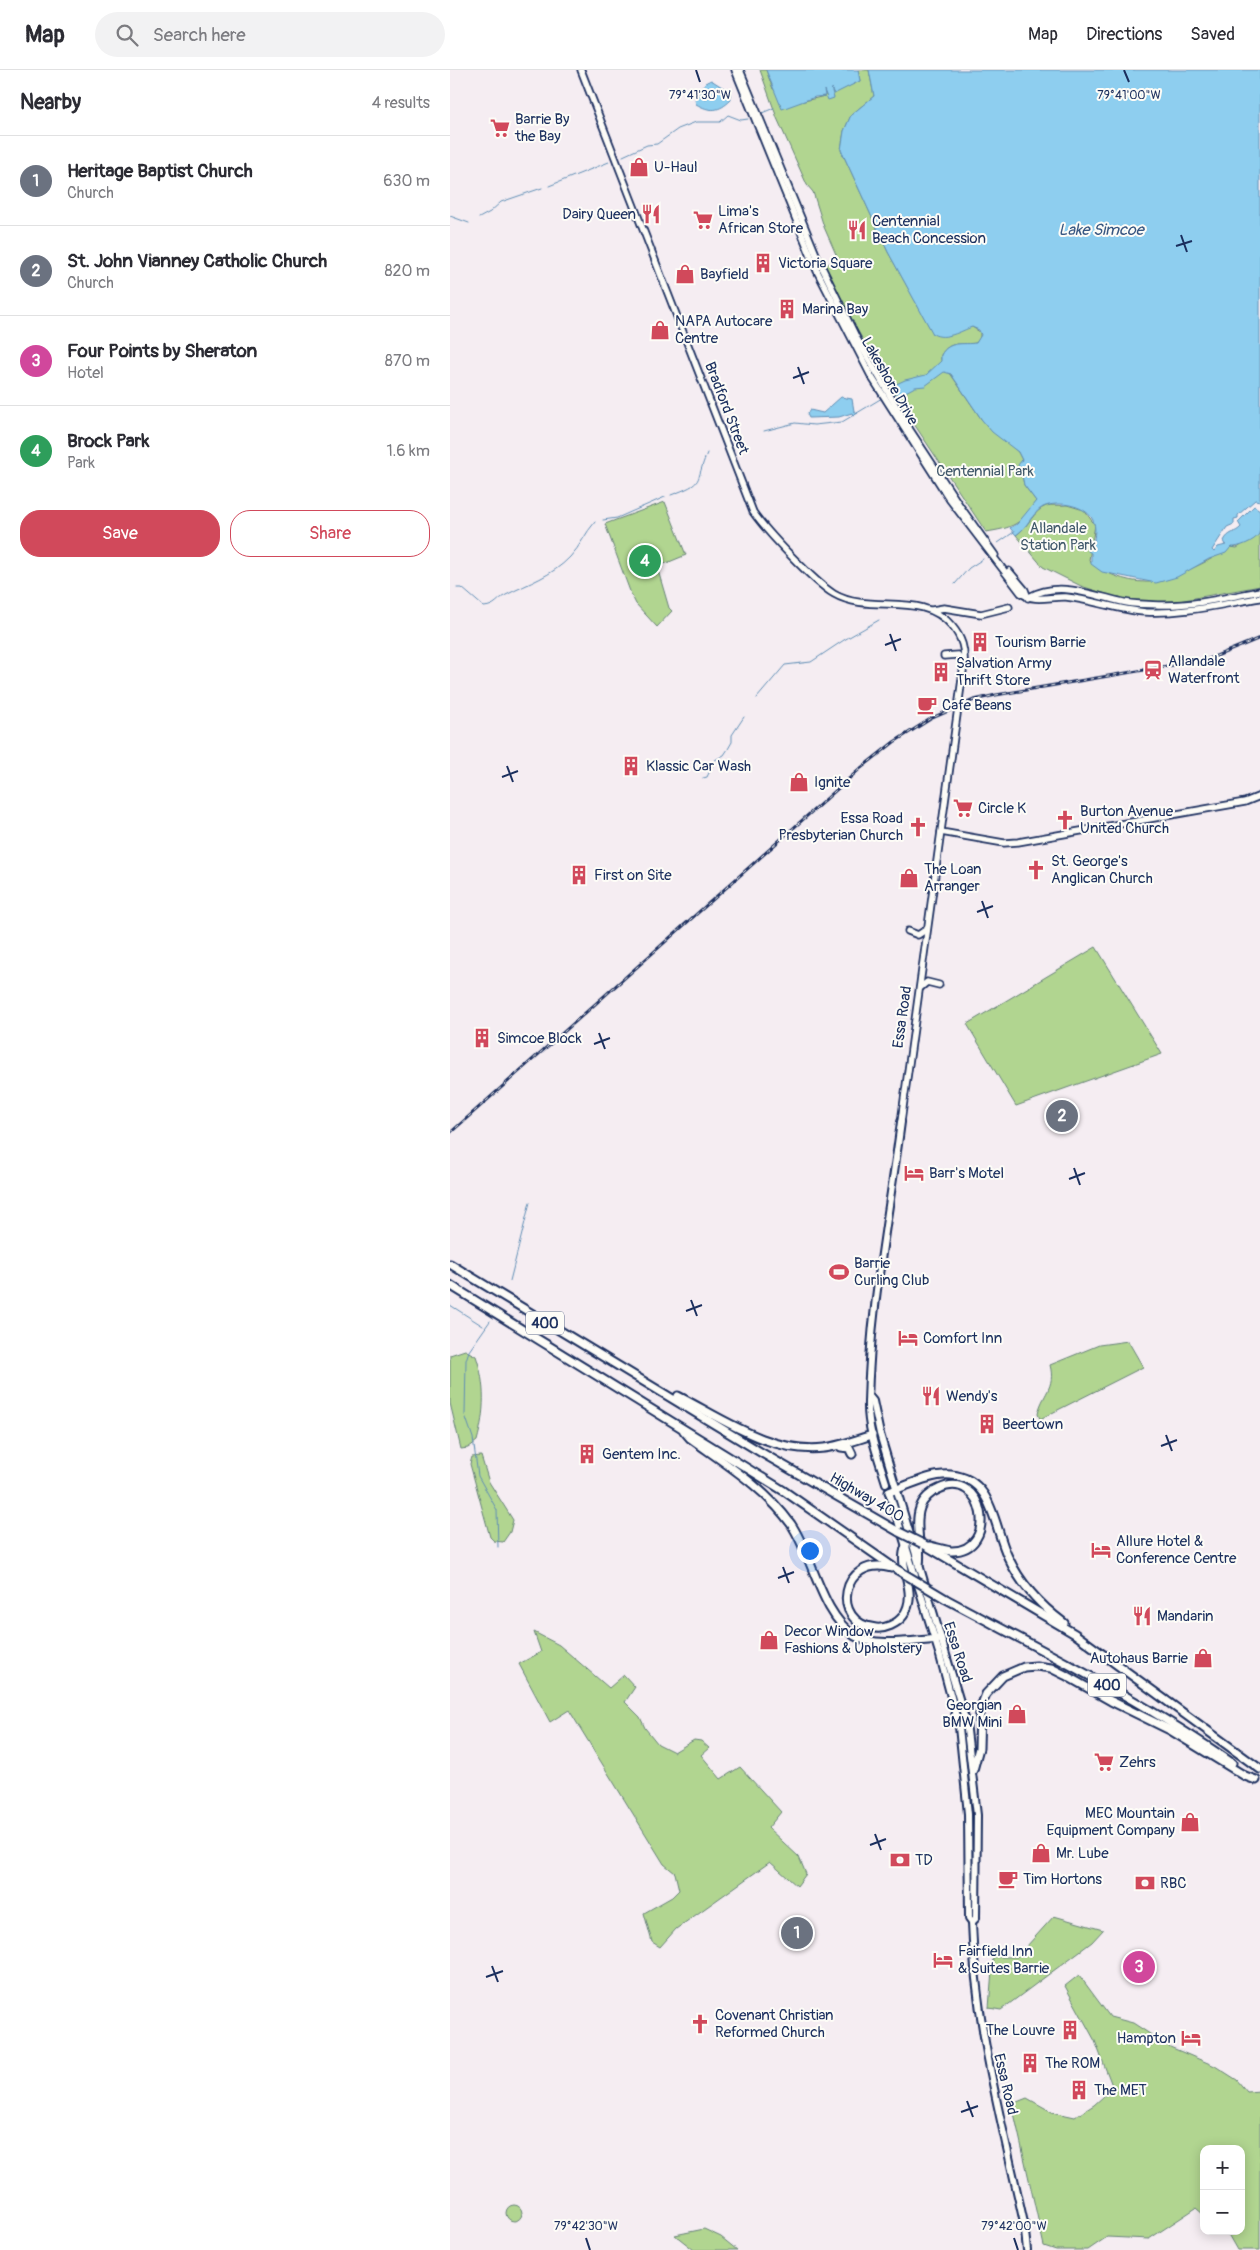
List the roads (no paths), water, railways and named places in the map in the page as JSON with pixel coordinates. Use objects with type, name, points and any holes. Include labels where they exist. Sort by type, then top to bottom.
[{"type":"highway","name":"Highway 400","points":[[450,1264],[762,1453],[922,1544],[1074,1634],[1260,1769]]},
{"type":"highway","name":"400","points":[[450,1285],[784,1491],[896,1569],[946,1599],[1071,1665],[1186,1731],[1258,1782]]},
{"type":"highway","points":[[641,1379],[762,1439],[788,1447],[846,1447],[852,1454]]},
{"type":"highway","points":[[681,1426],[690,1438],[743,1477],[778,1507],[796,1531],[831,1608],[847,1630],[856,1636],[876,1642],[938,1639]]},
{"type":"highway","points":[[826,1448],[872,1435]]},
{"type":"highway","points":[[893,1491],[938,1476],[951,1475],[971,1480],[981,1488],[990,1504],[1008,1558],[1025,1586],[1074,1634]]},
{"type":"highway","points":[[919,1565],[922,1552],[920,1509],[926,1498],[940,1488],[948,1486],[967,1490],[980,1506],[981,1527],[971,1543],[964,1548],[952,1551],[922,1544]]},
{"type":"highway","points":[[896,1569],[876,1566],[869,1567],[861,1570],[850,1581],[846,1605],[852,1617],[859,1623],[879,1629],[894,1623],[902,1616],[908,1605],[910,1592],[903,1556],[906,1546]]},
{"type":"highway","points":[[973,1770],[979,1748],[980,1709],[986,1694],[1003,1676],[1012,1671],[1024,1667],[1051,1668],[1111,1701],[1170,1730],[1258,1782]]},
{"type":"main road","name":"Bradford Street","points":[[581,70],[753,512],[802,565],[833,593],[860,602],[902,605],[932,610],[946,618],[962,642]]},
{"type":"main road","name":"Lakeshore Drive","points":[[735,70],[817,270],[883,391],[992,554]]},
{"type":"main road","points":[[740,70],[821,264],[846,319],[883,391]]},
{"type":"main road","points":[[992,554],[1026,590],[1028,598]]},
{"type":"main road","points":[[992,554],[1028,598]]},
{"type":"main road","points":[[1028,598],[1038,592],[1061,588],[1095,594],[1120,602],[1162,605],[1180,604],[1260,591]]},
{"type":"main road","points":[[1028,598],[1062,597],[1089,600],[1119,608],[1153,612],[1206,607],[1260,598]]},
{"type":"main road","points":[[932,610],[944,608],[981,614],[1009,607]]},
{"type":"main road","name":"Essa Road","points":[[962,642],[964,664],[872,1325],[868,1400],[872,1435],[886,1483],[893,1491],[919,1565],[959,1727],[968,1798],[969,1918],[972,1922],[973,1970],[979,2018],[1024,2222],[1027,2250]]},
{"type":"main road","points":[[944,656],[958,655],[964,664]]},
{"type":"main road","points":[[941,832],[1004,843],[1018,842],[1245,802],[1260,796]]},
{"type":"main road","points":[[908,931],[918,935],[927,929]]},
{"type":"main road","points":[[919,990],[927,982],[939,985]]},
{"type":"main road","name":"Essa Road","points":[[869,1396],[873,1401],[906,1546],[966,1722],[977,1815],[976,1918],[972,1922]]},
{"type":"water","points":[[766,70],[858,70],[860,81],[834,94],[831,88],[834,98],[828,100],[824,90],[825,96],[815,97],[782,109]]},
{"type":"water","name":"Lake Simcoe","points":[[869,70],[1260,70],[1260,501],[1255,500],[1238,515],[1238,518],[1234,519],[1234,524],[1227,527],[1212,550],[1214,552],[1218,547],[1226,545],[1224,541],[1226,538],[1241,527],[1238,522],[1254,506],[1260,510],[1260,513],[1259,534],[1254,539],[1242,545],[1231,547],[1226,553],[1209,559],[1177,577],[1156,583],[1102,572],[1091,564],[1091,553],[1088,551],[1088,546],[1093,546],[1094,523],[1091,517],[1080,508],[1064,504],[1049,505],[1039,510],[1016,535],[1010,528],[1017,524],[1036,501],[1024,485],[1018,465],[1022,460],[1018,452],[992,432],[982,420],[951,374],[944,372],[925,386],[915,387],[898,396],[892,386],[905,380],[926,375],[941,361],[941,355],[948,347],[957,344],[976,343],[981,335],[979,330],[972,327],[948,336],[933,334],[888,252],[841,150],[844,131],[851,115],[874,96]]},
{"type":"water","points":[[711,80],[730,92],[731,100],[714,110],[701,107],[696,104],[695,100],[699,95],[706,100],[707,97],[699,94],[705,83]]},
{"type":"water","points":[[841,397],[852,399],[854,411],[858,413],[853,416],[852,413],[839,417],[809,418],[807,414],[810,410],[823,413]]},
{"type":"waterway","points":[[762,113],[774,108]]},
{"type":"waterway","points":[[623,156],[647,145],[657,144],[678,129],[696,122],[720,122],[728,115],[741,120],[748,119]]},
{"type":"waterway","points":[[549,186],[609,162]]},
{"type":"waterway","points":[[479,218],[490,212],[501,202],[542,188]]},
{"type":"waterway","points":[[450,216],[469,223]]},
{"type":"waterway","points":[[764,431],[795,423],[814,425],[842,422],[882,398]]},
{"type":"waterway","points":[[671,495],[690,487],[697,481],[707,453]]},
{"type":"waterway","points":[[603,520],[617,518],[665,497]]},
{"type":"waterway","points":[[457,588],[462,588],[484,607],[494,604],[503,597],[548,574],[563,564],[574,553],[595,522]]},
{"type":"waterway","points":[[998,543],[1014,532]]},
{"type":"waterway","points":[[955,584],[969,568],[983,559]]},
{"type":"waterway","points":[[757,698],[785,665],[811,662],[879,620]]},
{"type":"waterway","points":[[703,778],[707,777],[715,760],[724,755],[732,742],[732,735],[744,717]]},
{"type":"waterway","points":[[510,1281],[530,1202]]},
{"type":"waterway","points":[[450,1305],[483,1326]]},
{"type":"waterway","points":[[490,1321],[469,1351],[466,1360],[465,1415],[473,1438],[478,1476],[497,1510],[498,1547]]},
{"type":"railway","points":[[450,1133],[861,768],[894,742],[932,718],[974,700],[996,695],[1209,659],[1260,638]]},
{"type":"place","name":"Barrie By the Bay","points":[[500,128]]},
{"type":"place","name":"U-Haul","points":[[639,167]]},
{"type":"place","name":"Dairy Queen","points":[[651,214]]},
{"type":"place","name":"Lima's African Store","points":[[703,220]]},
{"type":"place","name":"Centennial Beach Concession","points":[[857,230]]},
{"type":"place","name":"Victoria Square","points":[[763,263]]},
{"type":"place","name":"Bayfield","points":[[685,274]]},
{"type":"place","name":"Marina Bay","points":[[787,309]]},
{"type":"place","name":"NAPA Autocare Centre","points":[[660,330]]},
{"type":"place","name":"Brock Park","points":[[645,561]]},
{"type":"place","name":"Tourism Barrie","points":[[980,642]]},
{"type":"place","name":"Allandale Waterfront","points":[[1153,670]]},
{"type":"place","name":"Salvation Army Thrift Store","points":[[941,672]]},
{"type":"place","name":"Cafe Beans","points":[[927,705]]},
{"type":"place","name":"Klassic Car Wash","points":[[631,766]]},
{"type":"place","name":"Ignite","points":[[799,782]]},
{"type":"place","name":"Circle K","points":[[963,808]]},
{"type":"place","name":"Burton Avenue United Church","points":[[1065,820]]},
{"type":"place","name":"Essa Road Presbyterian Church","points":[[918,827]]},
{"type":"place","name":"St. George's Anglican Church","points":[[1036,870]]},
{"type":"place","name":"First on Site","points":[[579,875]]},
{"type":"place","name":"The Loan Arranger","points":[[909,878]]},
{"type":"place","name":"Simcoe Block","points":[[482,1038]]},
{"type":"place","name":"St. John Vianney Catholic Church","points":[[1062,1116]]},
{"type":"place","name":"Barr's Motel","points":[[914,1173]]},
{"type":"place","name":"Barrie Curling Club","points":[[839,1272]]},
{"type":"place","name":"Comfort Inn","points":[[908,1338]]},
{"type":"place","name":"Wendy's","points":[[931,1396]]},
{"type":"place","name":"Beertown","points":[[987,1424]]},
{"type":"place","name":"Gentem Inc.","points":[[587,1454]]},
{"type":"place","name":"Allure Hotel & Conference Centre","points":[[1101,1550]]},
{"type":"place","name":"Mandarin","points":[[1142,1616]]},
{"type":"place","name":"Decor Window Fashions & Upholstery","points":[[769,1640]]},
{"type":"place","name":"Autohaus Barrie","points":[[1203,1658]]},
{"type":"place","name":"Georgian BMW Mini","points":[[1017,1714]]},
{"type":"place","name":"Zehrs","points":[[1104,1762]]},
{"type":"place","name":"MEC Mountain Equipment Company","points":[[1190,1822]]},
{"type":"place","name":"Mr. Lube","points":[[1041,1853]]},
{"type":"place","name":"TD","points":[[900,1860]]},
{"type":"place","name":"Tim Hortons","points":[[1008,1879]]},
{"type":"place","name":"RBC","points":[[1145,1883]]},
{"type":"place","name":"Heritage Baptist Church","points":[[797,1933]]},
{"type":"place","name":"Fairfield Inn & Suites Barrie","points":[[943,1960]]},
{"type":"place","name":"Four Points by Sheraton","points":[[1139,1967]]},
{"type":"place","name":"Covenant Christian Reformed Church","points":[[700,2024]]},
{"type":"place","name":"The Louvre","points":[[1070,2030]]},
{"type":"place","name":"Hampton","points":[[1191,2038]]},
{"type":"place","name":"The ROM","points":[[1030,2063]]},
{"type":"place","name":"The MET","points":[[1079,2090]]},
{"type":"park label","name":"Centennial Park","points":[[985,471]]},
{"type":"park label","name":"Allandale Station Park","points":[[1058,536]]}]
